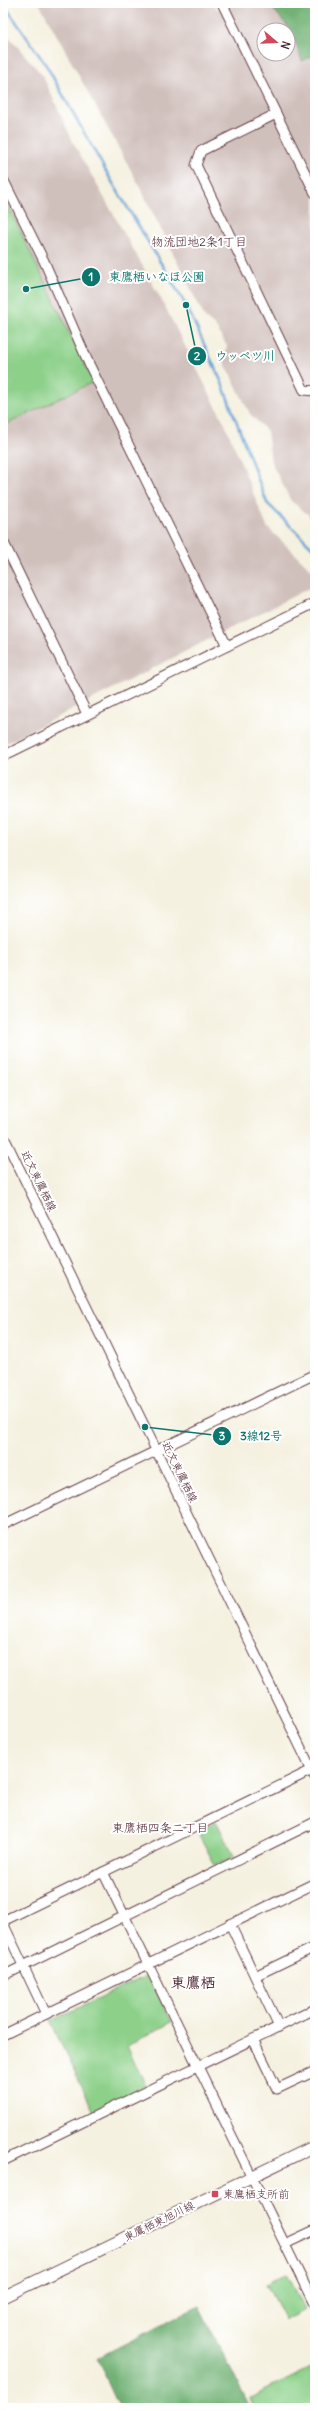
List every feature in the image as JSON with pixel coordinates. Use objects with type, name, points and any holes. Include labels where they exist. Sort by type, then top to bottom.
[{"type":"main road","name":"東鷹栖東旭川線","points":[[3,2297],[315,2146]]},
{"type":"street","points":[[222,3],[315,193]]},
{"type":"street","points":[[276,114],[201,151],[196,165],[304,390],[315,391]]},
{"type":"street","points":[[3,179],[44,261],[89,364],[227,646]]},
{"type":"street","points":[[3,541],[87,714]]},
{"type":"street","points":[[3,756],[315,603]]},
{"type":"street","name":"近文東鷹栖線","points":[[3,1135],[313,1774]]},
{"type":"street","points":[[3,1525],[315,1374]]},
{"type":"street","points":[[46,2014],[3,1922],[103,1872],[313,1774]]},
{"type":"street","points":[[3,1976],[315,1822]]},
{"type":"street","points":[[103,1872],[315,2306]]},
{"type":"street","points":[[3,2035],[315,1883]]},
{"type":"street","points":[[230,1924],[279,2026]]},
{"type":"street","points":[[255,1976],[315,1947]]},
{"type":"street","points":[[3,2161],[315,2009]]},
{"type":"street","points":[[253,2039],[277,2089],[315,2071]]},
{"type":"street","points":[[285,2244],[315,2230]]},
{"type":"shaded area","points":[[39,3],[214,3],[217,9],[228,3],[268,3],[285,22],[256,22],[256,62],[296,62],[296,41],[302,61],[315,55],[315,520],[291,501],[271,462],[267,431],[250,414],[223,359],[227,346],[215,326],[205,318],[139,185]]},
{"type":"shaded area","points":[[3,30],[43,76],[73,142],[161,299],[225,424],[267,527],[315,573],[315,585],[3,745]]},
{"type":"green space","points":[[268,3],[315,3],[315,55],[302,61],[296,43],[296,22],[284,22]]},
{"type":"green space","points":[[3,195],[93,382],[3,426]]},
{"type":"green space","points":[[216,1821],[234,1856],[215,1865],[197,1831]]},
{"type":"green space","points":[[148,1975],[172,2022],[127,2046],[146,2086],[94,2112],[50,2021]]},
{"type":"green space","points":[[287,2273],[305,2310],[285,2320],[266,2284]]},
{"type":"green space","points":[[199,2306],[250,2408],[120,2408],[97,2358]]},
{"type":"green space","points":[[315,2366],[315,2408],[254,2408],[250,2398]]},
{"type":"waterway","points":[[3,3],[46,65],[108,175],[186,305],[222,383],[267,503],[315,550]]},
{"type":"place","name":"東鷹栖いなほ公園","points":[[26,289]]},
{"type":"place","name":"ウッペツ川","points":[[186,305]]},
{"type":"place","name":"3線12号","points":[[145,1427]]},
{"type":"place","name":"東鷹栖支所前","points":[[215,2194]]},
{"type":"district","name":"物流団地2条1丁目","points":[[199,241]]},
{"type":"district","name":"東鷹栖四条二丁目","points":[[160,1827]]},
{"type":"district","name":"東鷹栖","points":[[193,1982]]}]
